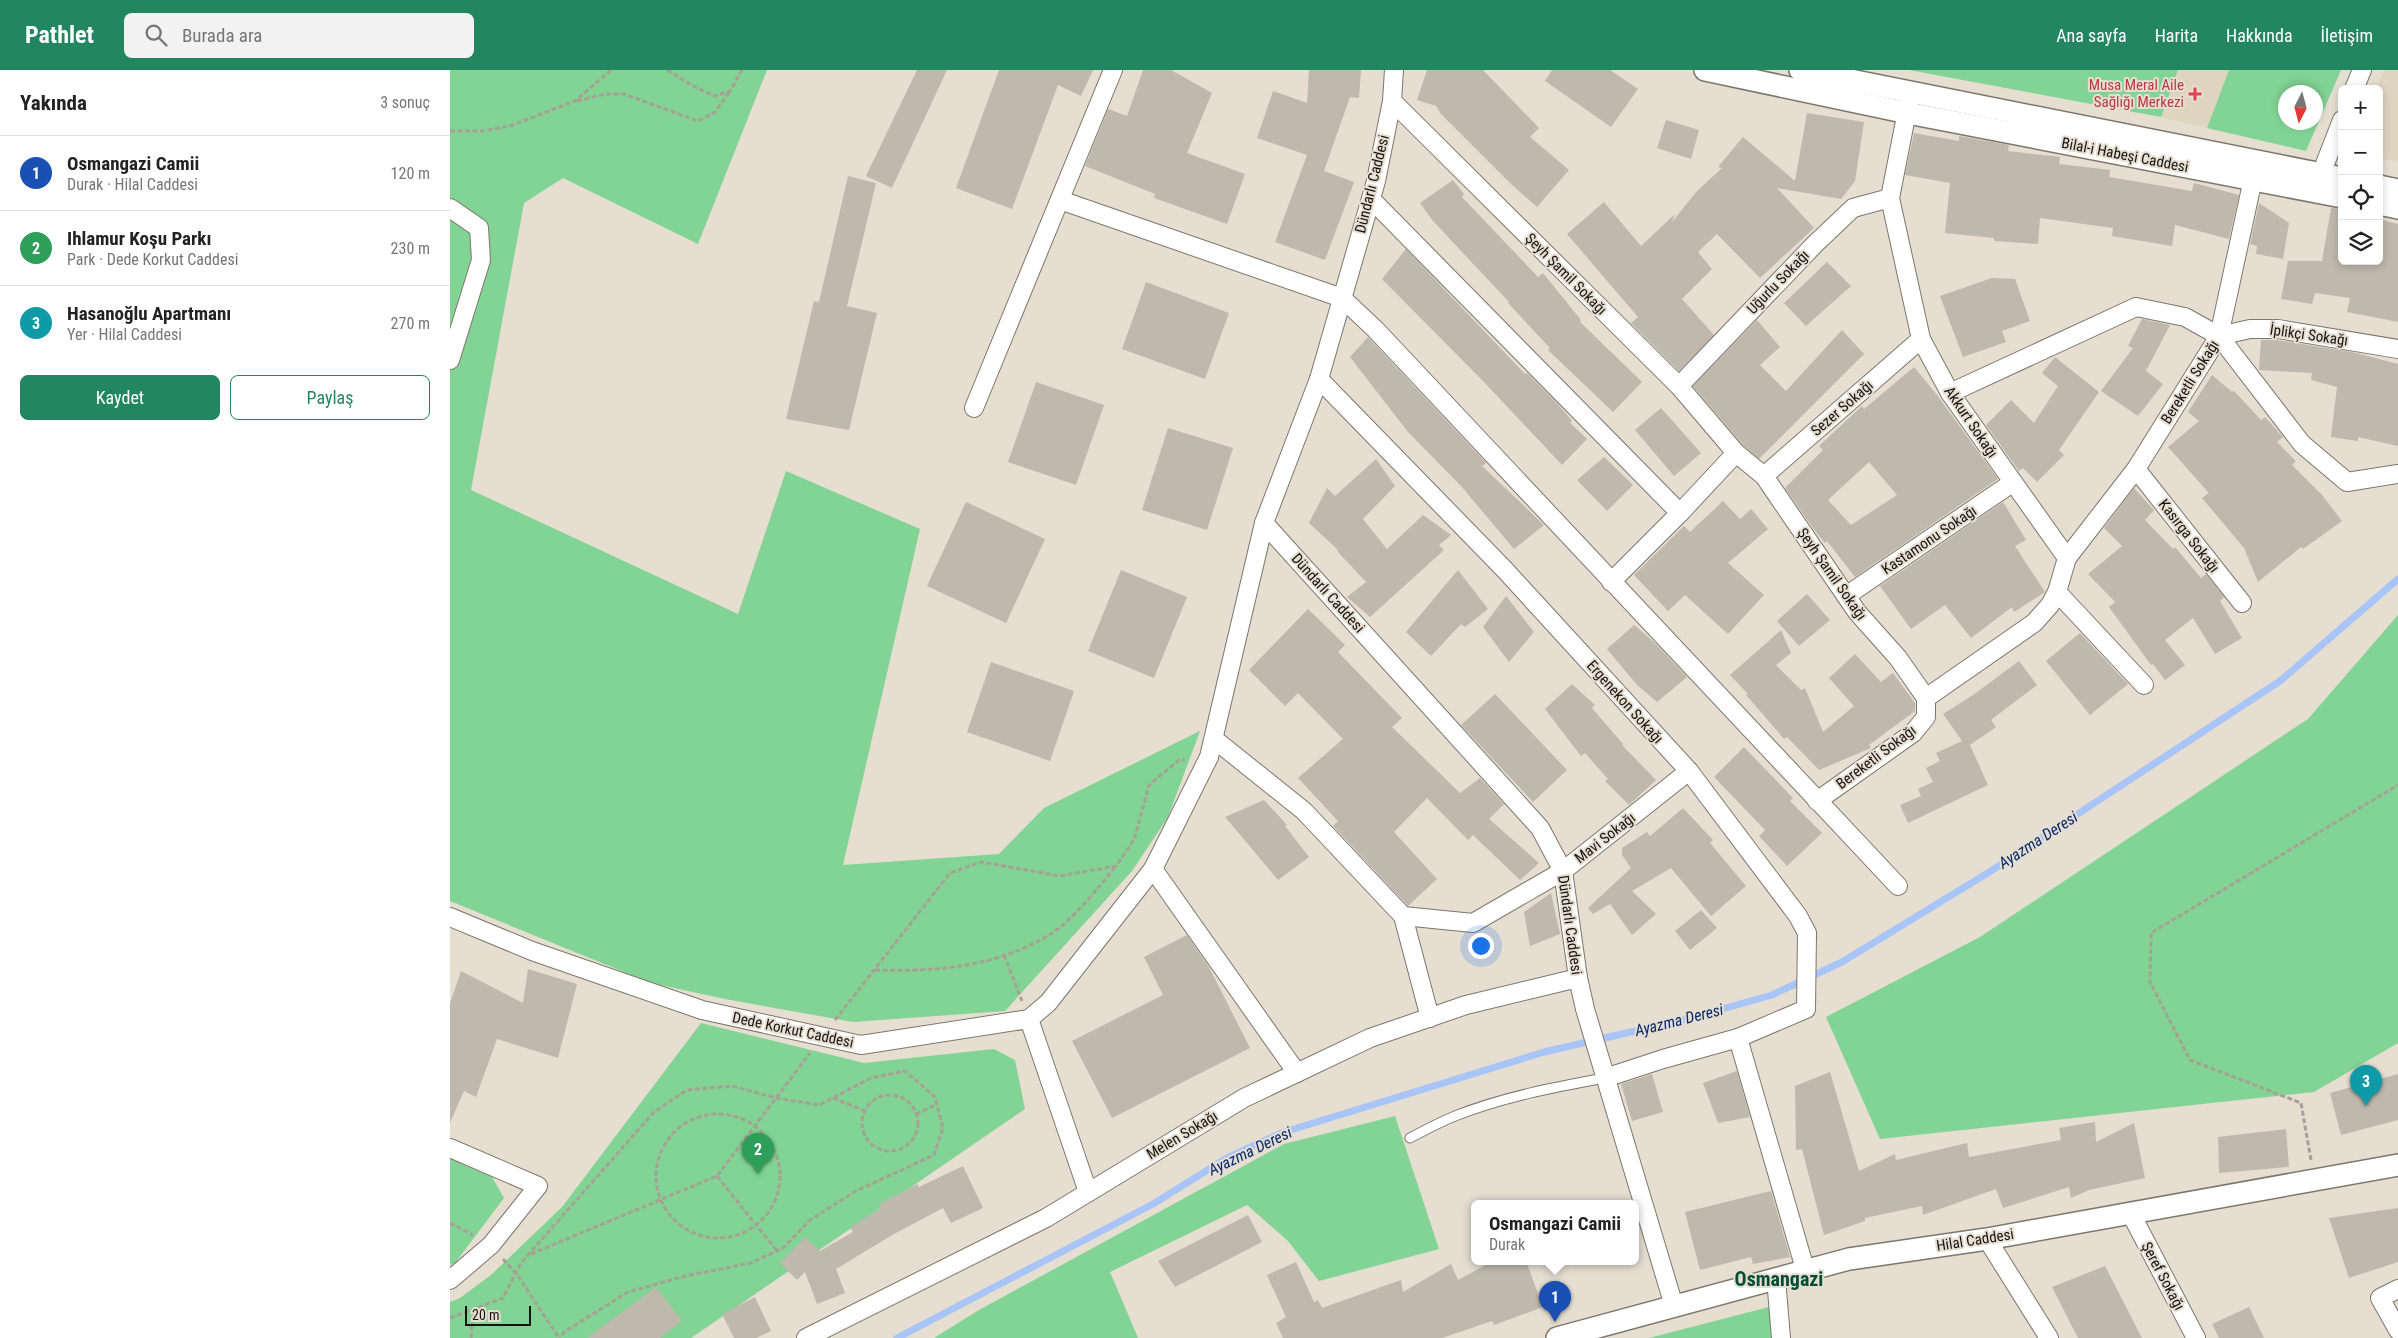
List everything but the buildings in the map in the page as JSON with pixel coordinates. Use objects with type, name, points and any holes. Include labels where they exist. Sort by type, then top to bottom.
[{"type":"street","points":[[974,408],[1113,70]]},
{"type":"street","name":"Dündarlı Caddesi","points":[[1029,1019],[1048,1003],[1153,869],[1206,764],[1214,739],[1264,524],[1319,379],[1370,199],[1392,101],[1394,70]]},
{"type":"street","name":"Bilal-i Habeşi Caddesi","points":[[1705,70],[1909,102],[2338,177]]},
{"type":"street","name":"Bilal-i Habeşi Caddesi","points":[[1800,70],[1909,102],[2338,196]]},
{"type":"street","points":[[2356,85],[2362,70]]},
{"type":"street","name":"Şeyh Şamil Sokağı","points":[[1392,101],[1679,386],[1736,452],[1764,476],[1857,612],[1898,658],[1926,698]]},
{"type":"street","name":"Akkurt Sokağı","points":[[1909,102],[1895,164],[1890,198],[1921,339],[1950,393],[2066,558]]},
{"type":"street","points":[[2320,174],[2338,130]]},
{"type":"street","name":"Bereketli Sokağı","points":[[2066,558],[2136,469],[2220,336],[2254,179]]},
{"type":"street","points":[[2383,187],[2398,190]]},
{"type":"street","name":"Uğurlu Sokağı","points":[[1679,386],[1815,244],[1853,208],[1890,198]]},
{"type":"street","points":[[1370,199],[1680,513]]},
{"type":"street","points":[[1060,200],[1342,298],[1376,330],[1898,886]]},
{"type":"street","points":[[2383,205],[2398,208]]},
{"type":"street","points":[[450,208],[479,228],[482,260],[450,360]]},
{"type":"street","points":[[1950,393],[2136,307],[2184,317],[2220,336],[2302,444],[2347,482],[2398,474]]},
{"type":"street","name":"İplikçi Sokağı","points":[[2220,336],[2250,329],[2278,329],[2398,349]]},
{"type":"street","name":"Sezer Sokağı","points":[[1764,476],[1921,339]]},
{"type":"street","name":"Ergenekon Sokağı","points":[[1319,379],[1504,569],[1689,772],[1798,916],[1807,933],[1806,1009],[1738,1038],[1605,1078]]},
{"type":"street","points":[[1611,582],[1680,513],[1736,452]]},
{"type":"street","name":"Kasırga Sokağı","points":[[2136,469],[2242,603]]},
{"type":"street","name":"Kastamonu Sokağı","points":[[1846,596],[2012,483]]},
{"type":"street","name":"Dündarlı Caddesi","points":[[1264,524],[1540,828],[1563,871],[1578,978],[1590,1026],[1674,1306]]},
{"type":"street","points":[[1926,698],[2034,623],[2050,605],[2057,592],[2066,558]]},
{"type":"street","points":[[2057,592],[2144,685]]},
{"type":"street","name":"Bereketli Sokağı","points":[[1817,801],[1913,733],[1926,716],[1926,698]]},
{"type":"street","points":[[1214,739],[1304,811],[1403,916],[1430,1018]]},
{"type":"street","name":"Mavi Sokağı","points":[[1403,916],[1473,923],[1563,871],[1689,772]]},
{"type":"street","points":[[1153,869],[1297,1073]]},
{"type":"street","name":"Dede Korkut Caddesi","points":[[450,917],[532,951],[702,1010],[861,1044],[1029,1019]]},
{"type":"street","name":"Melen Sokağı","points":[[806,1338],[1046,1218],[1244,1098],[1370,1038],[1466,1005],[1578,978]]},
{"type":"street","points":[[1029,1019],[1088,1192]]},
{"type":"street","points":[[1738,1038],[1805,1269]]},
{"type":"street","points":[[450,1148],[538,1186],[491,1245],[450,1280]]},
{"type":"street","name":"Hilal Caddesi","points":[[1557,1338],[1600,1332],[1674,1306],[1805,1269],[1848,1259],[1987,1239],[2398,1166]]},
{"type":"street","name":"Şeref Sokağı","points":[[2131,1214],[2196,1338]]},
{"type":"street","points":[[1987,1239],[2048,1338]]},
{"type":"street","points":[[1776,1278],[1780,1338]]},
{"type":"street","points":[[2398,1289],[2380,1298],[2398,1330]]},
{"type":"lane","points":[[1410,1138],[1455,1116],[1485,1106],[1560,1086],[1605,1078]]},
{"type":"path","points":[[575,101],[611,70]]},
{"type":"path","points":[[667,70],[695,87],[715,96],[730,91]]},
{"type":"path","points":[[450,131],[482,131],[510,126],[575,101],[605,94],[624,94],[698,121],[714,112],[730,91],[742,70]]},
{"type":"path","points":[[874,970],[917,972],[960,968],[1004,955],[1050,935],[1090,898],[1134,840],[1149,785],[1179,760],[1206,764]]},
{"type":"path","points":[[2315,1182],[2301,1103],[2190,1060],[2150,982],[2151,933],[2398,785]]},
{"type":"path","points":[[529,1255],[717,1176],[950,872],[980,862],[1060,876],[1116,866]]},
{"type":"path","points":[[1004,955],[1029,1019]]},
{"type":"path","points":[[450,1223],[491,1245],[516,1273],[559,1338],[564,1332],[628,1292],[685,1276],[751,1263],[783,1248],[810,1220],[856,1191],[934,1155],[942,1128],[937,1104],[935,1097],[905,1071],[872,1078],[819,1105],[776,1098],[732,1086],[687,1090],[654,1112],[529,1255],[516,1273],[503,1298],[450,1318]]},
{"type":"path","points":[[891,1095],[908,1101],[916,1114],[917,1125],[911,1141],[896,1150],[877,1148],[864,1134],[862,1124],[865,1111],[874,1100],[891,1095]]},
{"type":"path","points":[[833,1098],[865,1111]]},
{"type":"path","points":[[916,1114],[937,1104]]},
{"type":"path","points":[[721,1115],[739,1118],[754,1126],[768,1139],[777,1156],[780,1175],[778,1194],[770,1211],[757,1225],[740,1234],[722,1238],[702,1236],[685,1229],[670,1216],[661,1200],[656,1182],[657,1165],[668,1141],[687,1123],[704,1116],[721,1115]]},
{"type":"path","points":[[717,1176],[777,1250]]},
{"type":"path","points":[[470,1338],[473,1309]]},
{"type":"shaded area","name":"Musa Meral Aile Sağlığı Merkezi","points":[[2178,70],[2229,70],[2207,128],[2161,117]]},
{"type":"shaded area","points":[[2384,70],[2398,70],[2398,161],[2383,159],[2383,85],[2378,85]]},
{"type":"green space","points":[[450,70],[767,70],[698,244],[563,178],[524,203],[471,490],[738,614],[786,471],[920,529],[843,865],[999,854],[1044,808],[1200,731],[1168,817],[1132,871],[1005,1011],[853,1022],[725,999],[651,983],[450,901]]},
{"type":"green space","points":[[1909,70],[2178,70],[2161,117]]},
{"type":"green space","points":[[2229,70],[2341,70],[2323,112],[2323,85],[2278,85],[2278,130],[2315,130],[2306,151],[2207,128]]},
{"type":"green space","points":[[2398,615],[2398,1043],[2314,1092],[1880,1139],[1826,1017],[1980,937],[2308,719]]},
{"type":"green space","points":[[701,1023],[864,1063],[994,1049],[1015,1060],[1025,1109],[691,1338],[450,1338],[450,1302],[460,1298],[491,1275],[562,1207]]},
{"type":"green space","points":[[1395,1116],[1439,1249],[1319,1281],[1288,1241],[1247,1205],[1110,1272],[1138,1338],[934,1338],[979,1310],[1284,1144]]},
{"type":"green space","points":[[450,1159],[492,1177],[504,1198],[455,1263],[450,1265]]},
{"type":"green space","points":[[1769,1307],[1771,1338],[1649,1338]]},
{"type":"waterway","name":"Ayazma Deresi","points":[[897,1338],[1153,1204],[1227,1158],[1281,1133],[1544,1052],[1683,1020],[1772,995],[1842,962],[1991,871],[2280,681],[2398,579]]},
{"type":"place","name":"Musa Meral Aile Sağlığı Merkezi","points":[[2195,94]]},
{"type":"place","name":"Hasanoğlu Apartmanı","points":[[2366,1106]]},
{"type":"place","name":"Ihlamur Koşu Parkı","points":[[758,1174]]},
{"type":"place","name":"Osmangazi Camii","points":[[1555,1322]]},
{"type":"district","name":"Osmangazi","points":[[1779,1279]]}]
